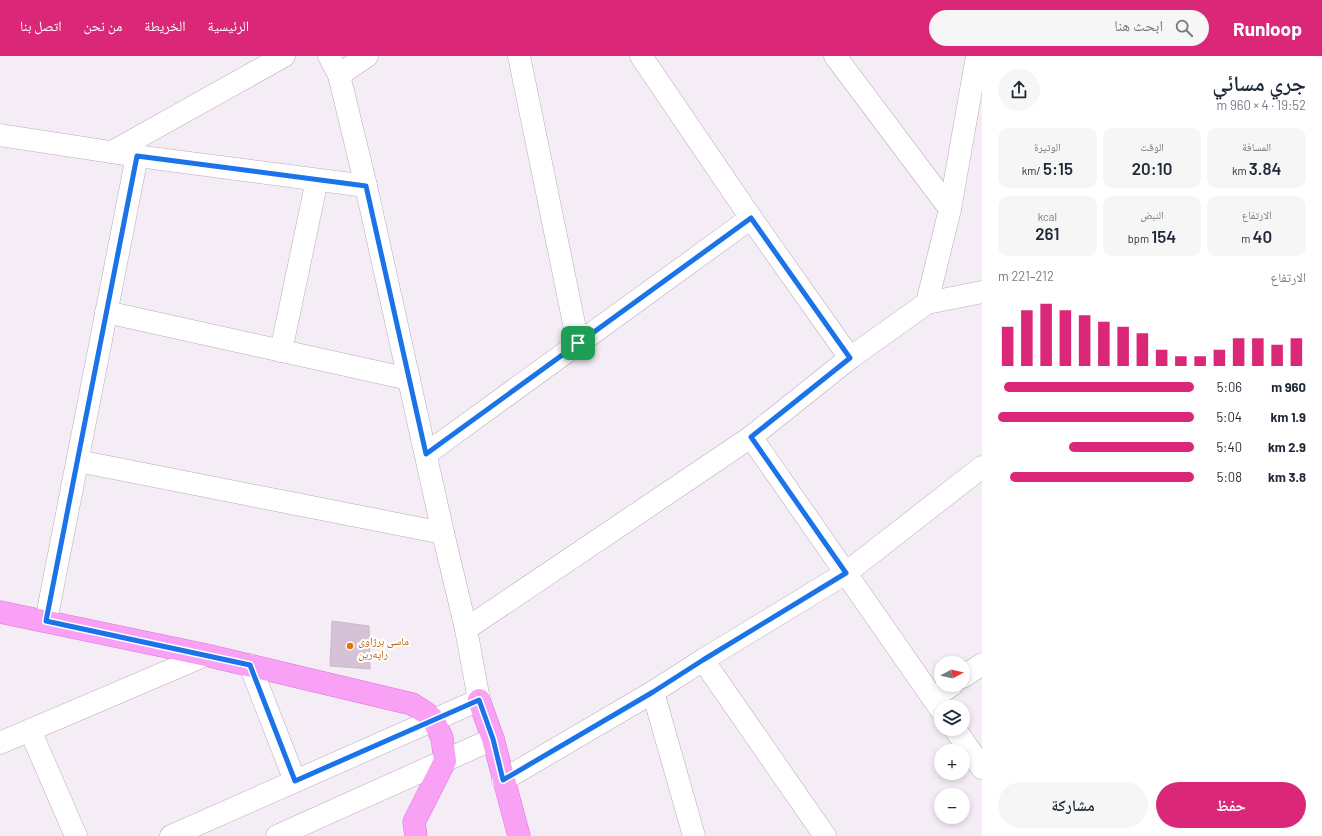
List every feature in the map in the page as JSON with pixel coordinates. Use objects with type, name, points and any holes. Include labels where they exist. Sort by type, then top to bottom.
[{"type":"main road","points":[[0,612],[206,655],[412,704],[432,719],[442,738],[445,761],[414,822],[416,836]]},
{"type":"main road","points":[[479,700],[493,739],[518,836]]},
{"type":"street","points":[[112,152],[284,56]]},
{"type":"street","points":[[171,836],[432,719],[479,700],[466,629],[443,533],[366,186],[339,75],[330,56]]},
{"type":"street","points":[[339,75],[368,56]]},
{"type":"street","points":[[519,56],[578,343]]},
{"type":"street","points":[[641,56],[751,218],[850,358]]},
{"type":"street","points":[[835,56],[950,209]]},
{"type":"street","points":[[927,303],[950,209],[977,56]]},
{"type":"street","points":[[0,135],[137,156],[366,186]]},
{"type":"street","points":[[46,621],[137,156]]},
{"type":"street","points":[[281,351],[317,180]]},
{"type":"street","points":[[426,454],[751,218]]},
{"type":"street","points":[[466,629],[751,437],[850,358],[927,303],[982,292]]},
{"type":"street","points":[[106,312],[409,379]]},
{"type":"street","points":[[751,437],[934,700]]},
{"type":"street","points":[[78,461],[443,533]]},
{"type":"street","points":[[503,780],[653,692],[846,573],[982,467]]},
{"type":"street","points":[[0,743],[206,655]]},
{"type":"street","points":[[703,660],[825,836]]},
{"type":"street","points":[[970,672],[982,664]]},
{"type":"street","points":[[250,665],[295,781]]},
{"type":"street","points":[[653,692],[694,836]]},
{"type":"street","points":[[940,700],[946,692]]},
{"type":"street","points":[[30,730],[76,836]]},
{"type":"street","points":[[960,736],[982,768]]},
{"type":"street","points":[[276,836],[493,739]]},
{"type":"building","name":"ماسی برژاوی راپەرین","points":[[332,621],[369,626],[370,669],[330,666]]},
{"type":"place","name":"ماسی برژاوی راپەرین","points":[[350,646]]},
{"type":"route","points":[[137,156],[366,186],[426,454],[578,343],[751,218],[850,358],[751,437],[846,573],[653,692],[503,780],[493,739],[479,700],[432,719],[295,781],[250,665],[46,621],[137,156]]}]
